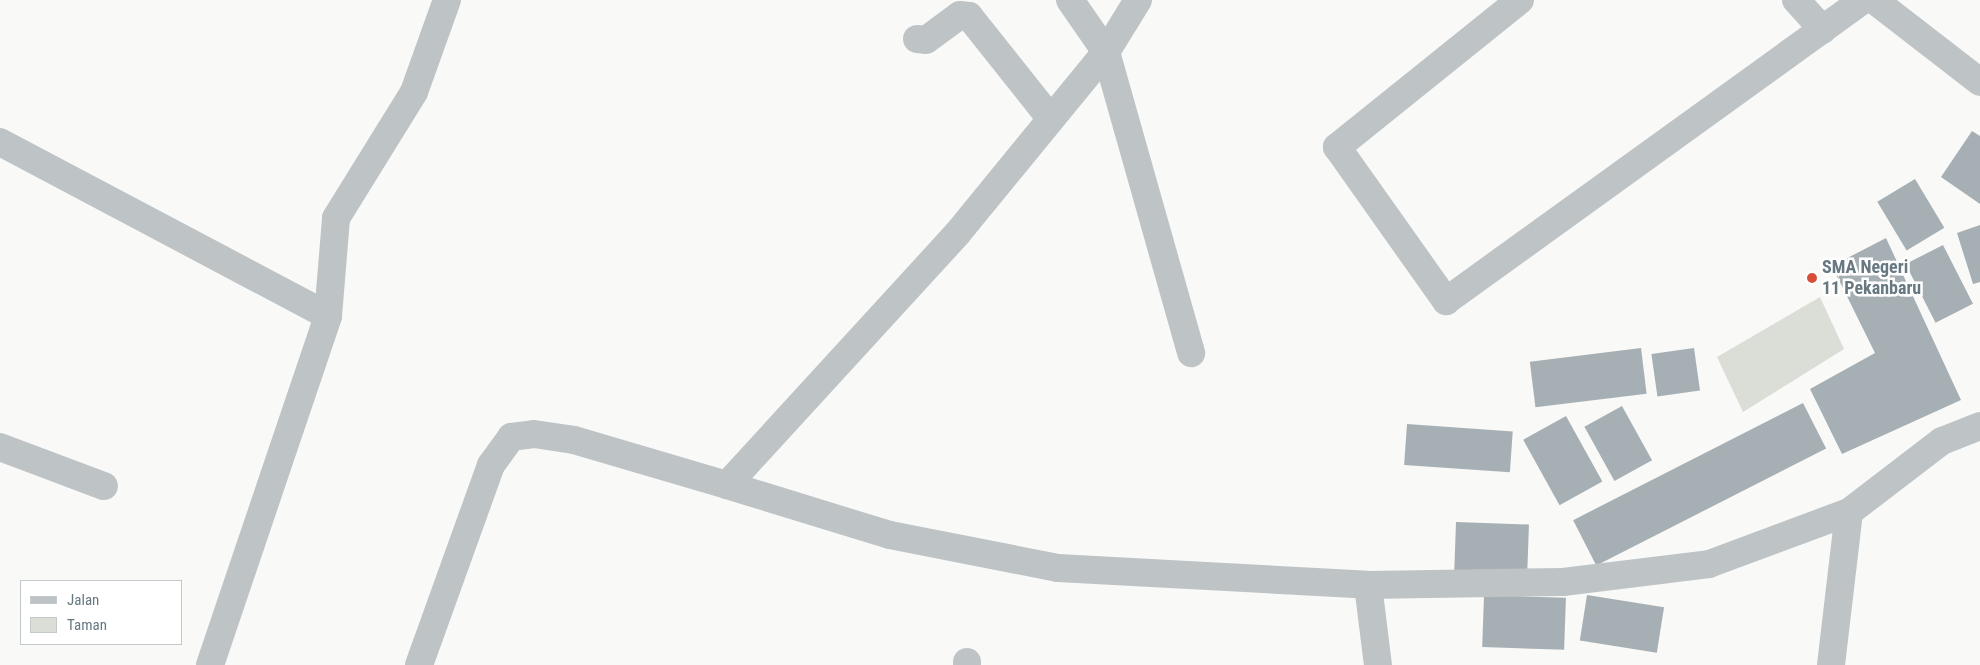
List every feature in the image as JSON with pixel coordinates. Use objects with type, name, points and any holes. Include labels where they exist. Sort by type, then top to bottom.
[{"type":"street","points":[[210,665],[328,316],[336,218],[414,92],[448,0]]},
{"type":"street","points":[[1070,0],[1106,52],[1191,353]]},
{"type":"street","points":[[727,485],[957,234],[1050,118],[1106,52],[1138,0]]},
{"type":"street","points":[[1520,0],[1336,147],[1446,301],[1863,0]]},
{"type":"street","points":[[1796,0],[1823,30]]},
{"type":"street","points":[[1874,0],[1980,82]]},
{"type":"street","points":[[917,38],[926,40],[960,15],[969,16],[1050,118]]},
{"type":"street","points":[[0,142],[328,316]]},
{"type":"street","points":[[419,665],[491,465],[510,437],[534,434],[574,440],[890,535],[1058,568],[1368,584],[1563,582],[1709,564],[1849,512],[1942,441],[1980,426]]},
{"type":"street","points":[[0,447],[104,486]]},
{"type":"street","points":[[1831,665],[1849,512]]},
{"type":"street","points":[[1368,584],[1378,665]]},
{"type":"green space","points":[[1820,297],[1844,349],[1743,412],[1717,357]]},
{"type":"building","points":[[1972,131],[1980,136],[1980,204],[1941,177]]},
{"type":"building","points":[[1915,179],[1944,228],[1907,251],[1877,202]]},
{"type":"building","points":[[1980,225],[1980,282],[1973,284],[1957,233]]},
{"type":"building","points":[[1886,238],[1961,400],[1842,454],[1810,389],[1875,353],[1832,266]]},
{"type":"building","points":[[1943,245],[1973,304],[1936,323],[1906,264]]},
{"type":"building","points":[[1641,348],[1647,394],[1535,407],[1530,362]]},
{"type":"building","points":[[1694,348],[1700,391],[1657,397],[1651,354]]},
{"type":"building","points":[[1803,403],[1826,448],[1596,566],[1573,520]]},
{"type":"building","points":[[1622,406],[1652,460],[1614,481],[1584,427]]},
{"type":"building","points":[[1566,416],[1602,482],[1560,505],[1523,440]]},
{"type":"building","points":[[1407,424],[1513,431],[1510,472],[1404,465]]},
{"type":"building","points":[[1456,522],[1529,525],[1527,573],[1454,570]]},
{"type":"building","points":[[1484,595],[1566,598],[1564,650],[1482,647]]},
{"type":"building","points":[[1587,595],[1664,607],[1657,653],[1580,640]]},
{"type":"place","name":"SMA Negeri 11 Pekanbaru","points":[[1812,278]]}]
